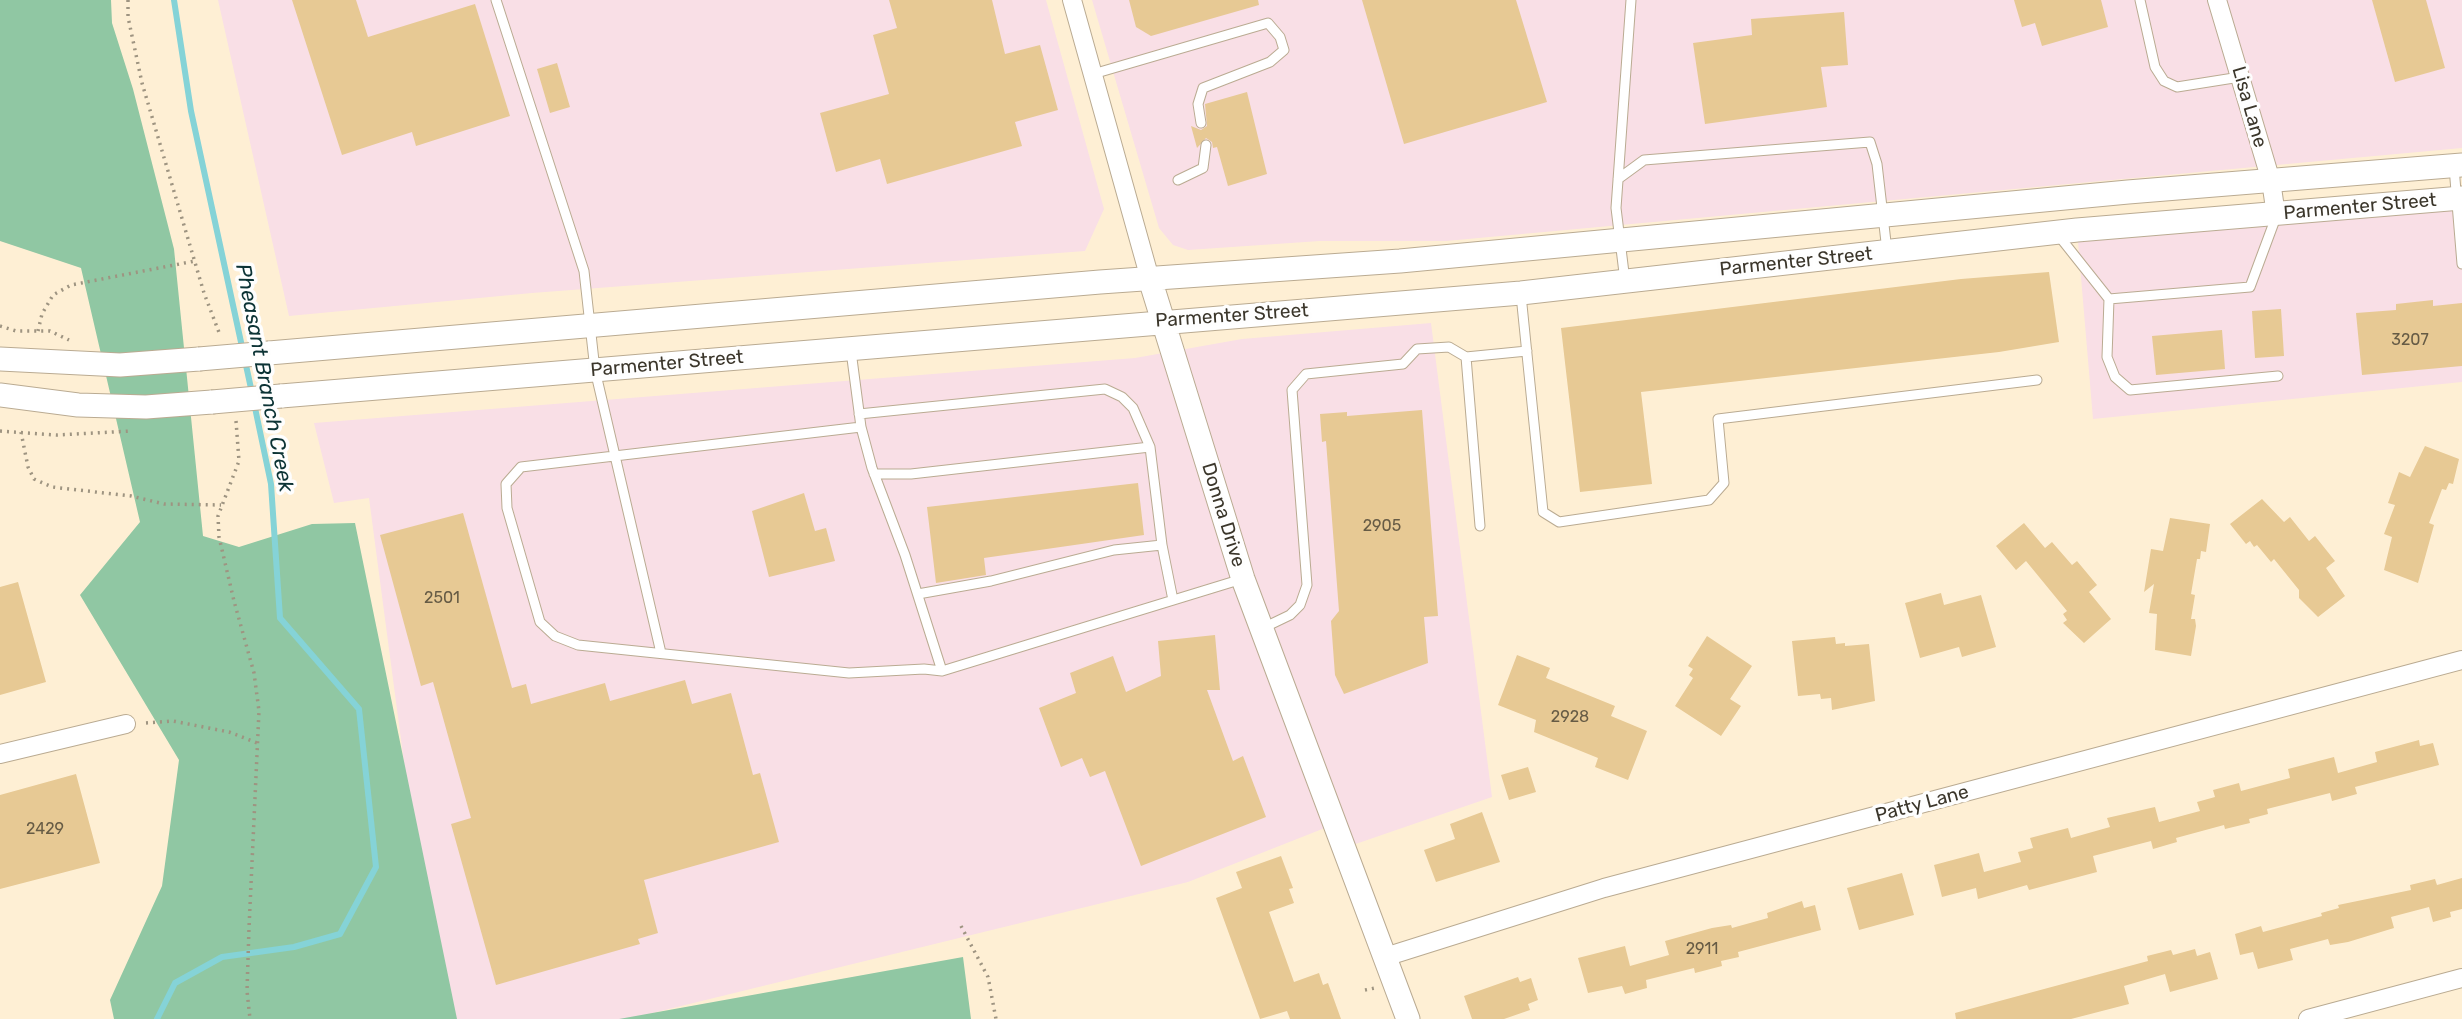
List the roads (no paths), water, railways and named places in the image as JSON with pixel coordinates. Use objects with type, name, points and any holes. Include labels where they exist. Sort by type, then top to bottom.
[{"type":"street","name":"Donna Drive","points":[[1072,0],[1162,321],[1243,579],[1408,1019]]},
{"type":"street","name":"Lisa Lane","points":[[2217,0],[2271,181],[2276,215]]},
{"type":"street","name":"Parmenter Street","points":[[0,359],[120,365],[199,359],[1619,242],[2458,165]]},
{"type":"street","name":"Parmenter Street","points":[[0,395],[91,405],[146,407],[212,402],[1521,293],[2057,233],[2460,198]]},
{"type":"street","name":"Patty Lane","points":[[1385,957],[1604,888],[2462,660]]},
{"type":"street","points":[[0,754],[126,724]]},
{"type":"street","points":[[2308,1019],[2462,978]]},
{"type":"lane","points":[[496,0],[584,271],[595,370],[661,653]]},
{"type":"lane","points":[[1625,281],[1619,242],[1618,179],[1631,0]]},
{"type":"lane","points":[[2140,0],[2155,67],[2164,81],[2177,87],[2240,78]]},
{"type":"lane","points":[[1093,74],[1268,23],[1280,37],[1284,51],[1270,62],[1203,88],[1198,104],[1201,123]]},
{"type":"lane","points":[[1618,179],[1644,160],[1870,142],[1877,163],[1887,252]]},
{"type":"lane","points":[[1178,180],[1203,168],[1206,145]]},
{"type":"lane","points":[[2458,165],[2462,263]]},
{"type":"lane","points":[[2109,299],[2250,287],[2276,215]]},
{"type":"lane","points":[[2057,233],[2109,299],[2107,357],[2115,377],[2130,390],[2278,376]]},
{"type":"lane","points":[[1521,293],[1543,512],[1559,522],[1709,500],[1724,484],[1718,419],[2038,380]]},
{"type":"lane","points":[[1262,628],[1290,615],[1300,605],[1307,585],[1292,390],[1306,374],[1403,364],[1417,349],[1449,347],[1466,357],[1527,351]]},
{"type":"lane","points":[[851,349],[861,427],[874,474],[918,594],[942,671]]},
{"type":"lane","points":[[1466,357],[1480,526]]},
{"type":"lane","points":[[859,414],[1105,389],[1122,397],[1133,408],[1150,447],[1162,545],[1173,600]]},
{"type":"lane","points":[[861,427],[521,467],[506,484],[507,508],[540,622],[555,636],[578,645],[849,673],[924,669],[942,671],[1243,579]]},
{"type":"lane","points":[[874,474],[911,474],[1150,447]]},
{"type":"lane","points":[[918,594],[991,581],[1114,550],[1162,545]]},
{"type":"waterway","name":"Pheasant Branch Creek","points":[[174,0],[191,111],[252,393]]},
{"type":"waterway","name":"Pheasant Branch Creek","points":[[157,1019],[175,983],[222,957],[294,947],[340,934],[376,867],[359,709],[280,618],[271,484],[254,403]]}]
